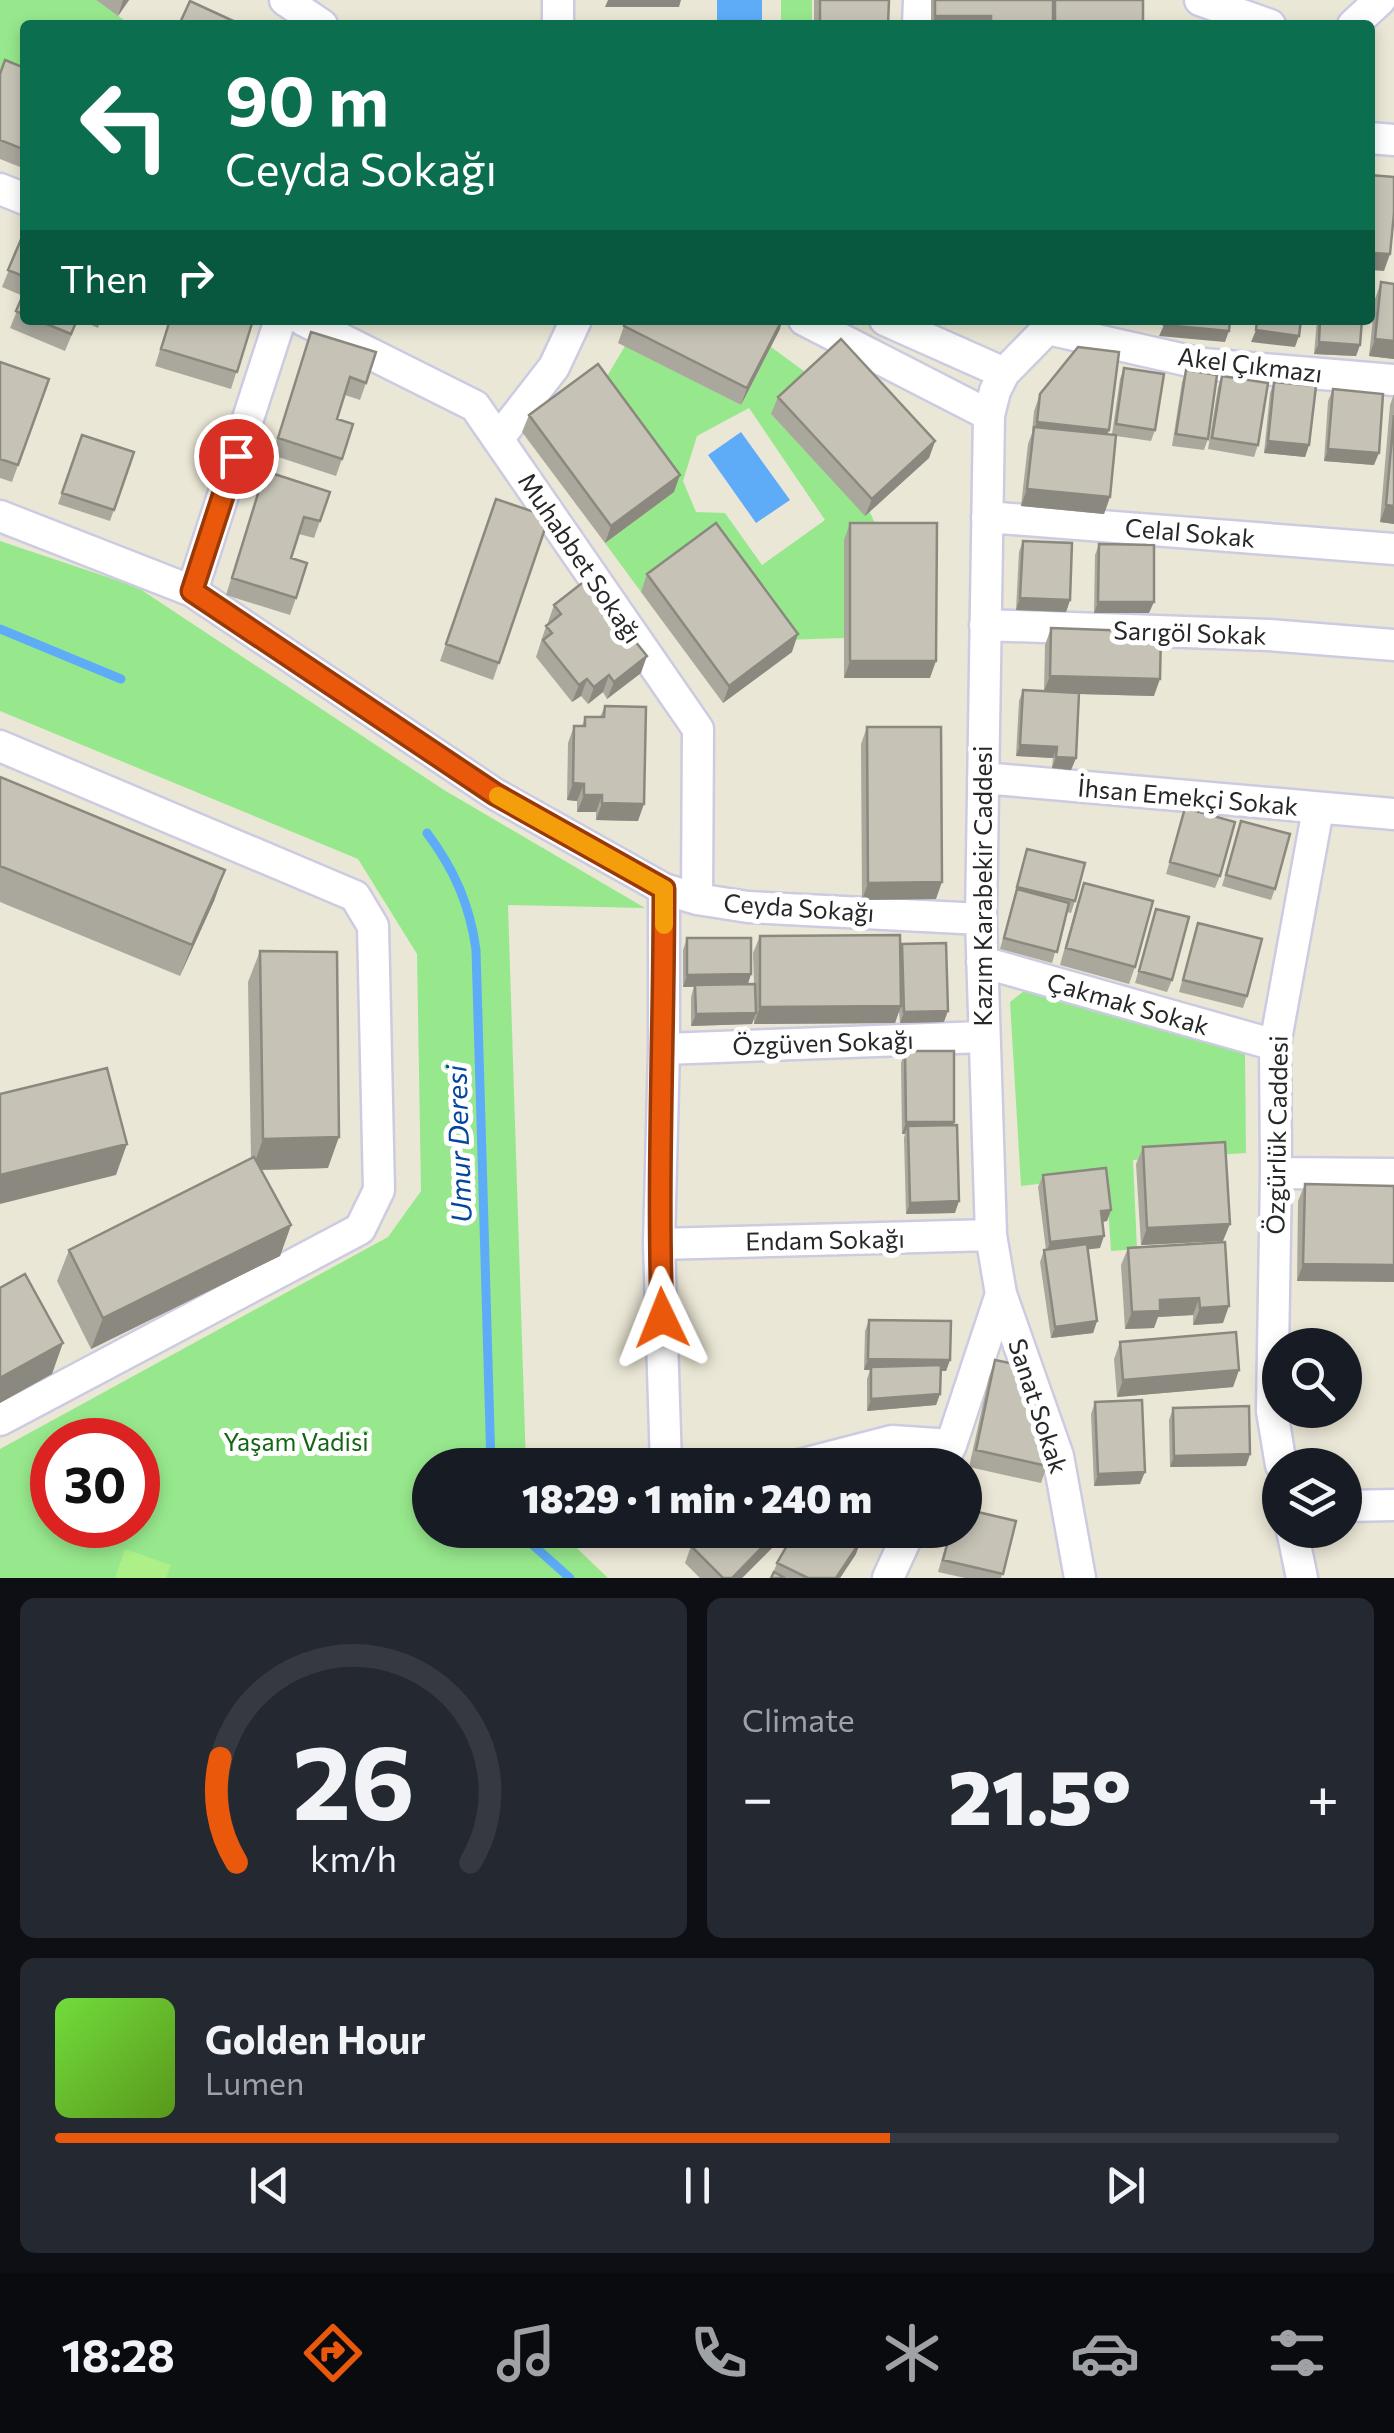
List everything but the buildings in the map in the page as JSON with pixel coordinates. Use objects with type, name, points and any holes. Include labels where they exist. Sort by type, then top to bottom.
[{"type":"street","points":[[1200,0],[1256,20]]},
{"type":"street","points":[[1358,20],[1380,0]]},
{"type":"street","points":[[192,591],[278,325]]},
{"type":"street","name":"Muhabbet Sokağı","points":[[313,325],[476,406],[698,729],[697,899]]},
{"type":"street","points":[[498,438],[554,367],[574,325]]},
{"type":"street","points":[[825,325],[854,332],[988,416]]},
{"type":"street","points":[[896,325],[1004,373]]},
{"type":"street","name":"Kazım Karabekir Caddesi","points":[[948,1448],[1001,1294],[991,1235],[981,919],[988,416],[1004,373],[1051,325]]},
{"type":"street","name":"Akel Çıkmazı","points":[[1056,325],[1203,364],[1394,380]]},
{"type":"street","name":"Ceyda Sokağı","points":[[0,516],[192,591],[495,794],[664,889],[748,908],[981,919]]},
{"type":"street","name":"Celal Sokak","points":[[987,517],[1394,549]]},
{"type":"street","name":"Sarıgöl Sokak","points":[[985,625],[1269,635],[1394,645]]},
{"type":"street","points":[[0,746],[355,896],[373,926],[379,1190],[360,1229],[0,1420]]},
{"type":"street","name":"İhsan Emekçi Sokak","points":[[983,778],[1394,814]]},
{"type":"street","name":"Özgürlük Caddesi","points":[[1278,1448],[1272,1411],[1275,1045],[1318,809]]},
{"type":"street","points":[[664,889],[660,1244],[666,1448]]},
{"type":"street","name":"Çakmak Sokak","points":[[982,962],[1275,1045]]},
{"type":"street","name":"Özgüven Sokağı","points":[[664,1049],[983,1038]]},
{"type":"street","points":[[1276,1173],[1394,1174]]},
{"type":"street","name":"Endam Sokağı","points":[[660,1244],[991,1235]]},
{"type":"street","name":"Sanat Sokak","points":[[1001,1294],[1058,1456],[1080,1578]]},
{"type":"street","points":[[865,1448],[892,1441],[919,1448]]},
{"type":"street","points":[[1362,1506],[1394,1505]]},
{"type":"street","points":[[888,1578],[902,1548]]},
{"type":"street","points":[[1296,1548],[1302,1578]]},
{"type":"green space","points":[[0,0],[96,0],[124,20],[20,20],[20,86],[0,78]]},
{"type":"green space","points":[[781,0],[812,0],[812,20],[781,20]]},
{"type":"green space","points":[[625,346],[741,405],[771,347],[812,377],[772,415],[865,515],[870,512],[882,540],[844,638],[784,640],[710,541],[641,592],[605,543],[674,492],[603,383]],"holes":[[[749,408],[825,520],[762,565],[725,513],[696,512],[683,481],[697,436]]]},
{"type":"green space","name":"Yaşam Vadisi","points":[[0,541],[137,587],[444,790],[645,908],[508,905],[525,1448],[412,1448],[412,1548],[577,1548],[608,1578],[0,1578],[0,1449],[30,1433],[30,1548],[160,1548],[160,1418],[57,1418],[388,1237],[421,1191],[417,954],[358,859],[0,711]]},
{"type":"green space","points":[[1024,991],[1245,1053],[1246,1153],[1133,1160],[1137,1249],[1111,1251],[1106,1176],[1021,1186],[1010,1002]]},
{"type":"green space","points":[[125,1549],[171,1565],[166,1578],[115,1578]]},
{"type":"water","points":[[717,0],[762,0],[762,20],[717,20]]},
{"type":"water","points":[[741,432],[790,500],[756,523],[708,455]]},
{"type":"waterway","name":"Umur Deresi","points":[[0,629],[121,679]]},
{"type":"waterway","name":"Umur Deresi","points":[[427,833],[459,888],[476,950],[491,1448]]},
{"type":"waterway","name":"Umur Deresi","points":[[536,1548],[570,1578]]},
{"type":"slow traffic","points":[[498,796],[664,889],[664,925]]},
{"type":"route","points":[[236,456],[192,591],[495,794],[664,889],[662,1318]]}]
